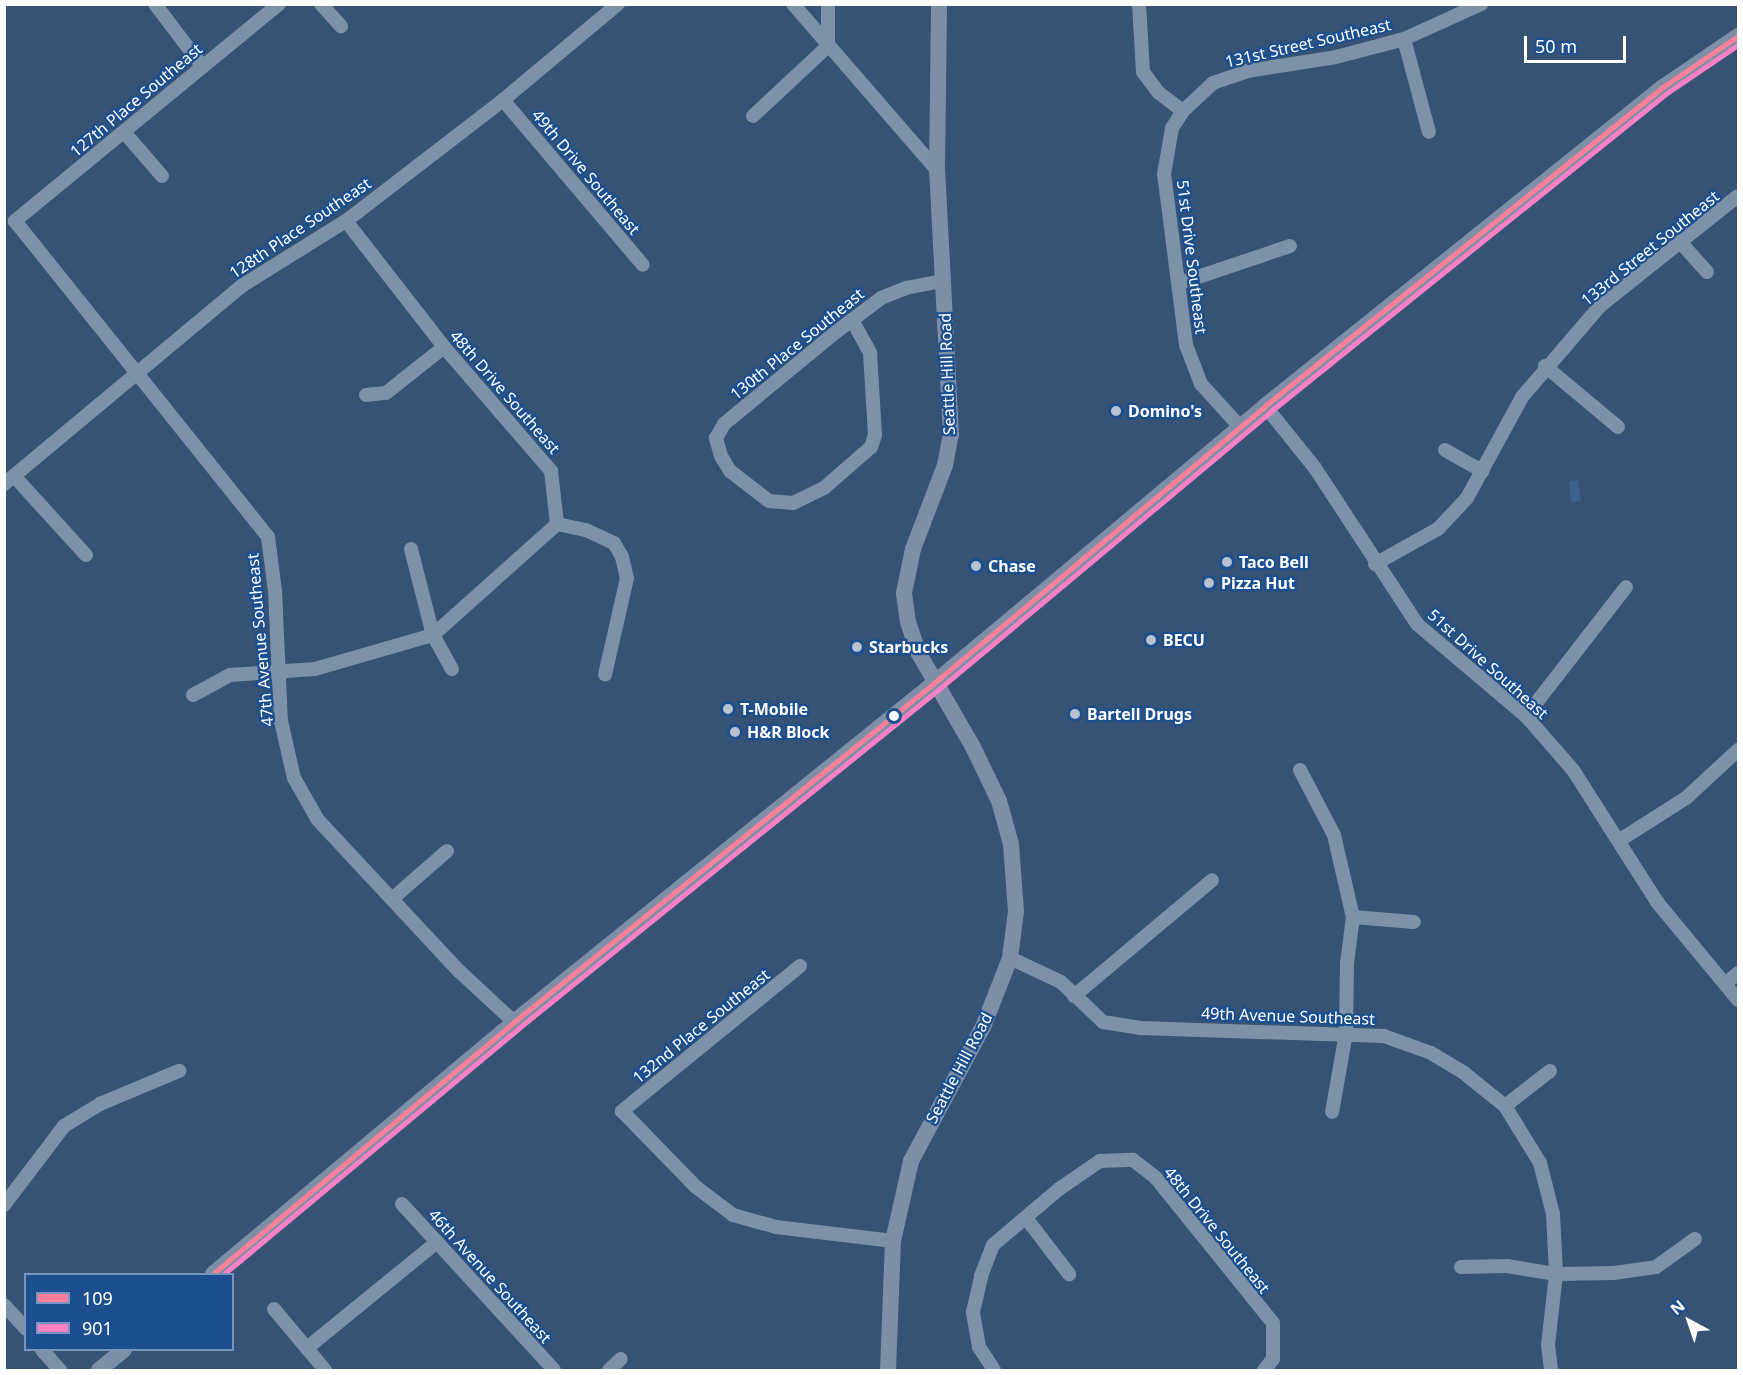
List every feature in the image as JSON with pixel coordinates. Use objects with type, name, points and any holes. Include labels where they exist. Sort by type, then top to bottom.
[{"type":"main road","name":"Seattle Hill Road","points":[[888,1371],[893,1240],[911,1161],[983,1027],[1010,958],[1016,911],[1008,830],[995,790],[973,747],[933,684],[908,622],[904,593],[913,549],[945,465],[951,435],[937,170],[939,4]]},
{"type":"main road","points":[[215,1273],[514,1022],[933,684],[1242,429],[1265,406],[1663,87],[1738,36]]},
{"type":"main road","points":[[99,1371],[123,1351]]},
{"type":"street","points":[[155,4],[202,66]]},
{"type":"street","name":"127th Place Southeast","points":[[15,221],[279,4]]},
{"type":"street","points":[[321,4],[340,26]]},
{"type":"street","name":"128th Place Southeast","points":[[9,480],[136,371],[243,285],[346,221],[503,100],[618,4]]},
{"type":"street","points":[[793,4],[937,170]]},
{"type":"street","points":[[753,116],[828,46],[828,4]]},
{"type":"street","points":[[1139,4],[1143,72],[1159,93],[1183,111]]},
{"type":"street","name":"131st Street Southeast","points":[[1183,111],[1214,82],[1247,71],[1336,57],[1404,39],[1481,4]]},
{"type":"street","points":[[1404,39],[1429,132]]},
{"type":"street","name":"49th Drive Southeast","points":[[503,100],[644,265]]},
{"type":"street","name":"51st Drive Southeast","points":[[1183,111],[1172,128],[1164,174],[1180,283],[1186,345],[1201,384],[1242,429]]},
{"type":"street","points":[[124,132],[162,176]]},
{"type":"street","name":"133rd Street Southeast","points":[[1375,564],[1438,529],[1467,498],[1522,397],[1545,366],[1600,306],[1738,196]]},
{"type":"street","name":"47th Avenue Southeast","points":[[15,221],[268,537],[280,672],[281,721],[294,778],[318,820],[459,971],[514,1022]]},
{"type":"street","name":"48th Drive Southeast","points":[[346,221],[444,347],[551,471],[556,524]]},
{"type":"street","points":[[1681,243],[1707,272]]},
{"type":"street","points":[[1180,283],[1290,246]]},
{"type":"street","name":"130th Place Southeast","points":[[852,320],[870,353],[875,435],[865,456],[824,488],[793,503],[781,505],[730,471],[716,438],[724,424],[852,320],[881,298],[906,288],[943,281]]},
{"type":"street","points":[[366,395],[386,393],[444,347]]},
{"type":"street","points":[[1545,366],[1618,427]]},
{"type":"street","name":"51st Drive Southeast","points":[[1265,406],[1315,468],[1375,564],[1417,624],[1526,716],[1573,770],[1620,840],[1657,902],[1738,1000]]},
{"type":"street","points":[[1445,450],[1482,471]]},
{"type":"street","points":[[9,480],[86,555]]},
{"type":"street","points":[[193,694],[230,675],[326,666],[433,635],[556,524],[586,530],[614,543],[622,557],[627,578],[605,675]]},
{"type":"street","points":[[411,549],[433,635],[452,669]]},
{"type":"street","points":[[1526,716],[1626,587]]},
{"type":"street","points":[[1620,840],[1686,798],[1738,750]]},
{"type":"street","points":[[1300,770],[1334,835],[1353,917],[1347,963],[1346,1033],[1332,1112]]},
{"type":"street","points":[[392,899],[447,851]]},
{"type":"street","points":[[1074,996],[1212,880]]},
{"type":"street","points":[[1353,917],[1414,922]]},
{"type":"street","name":"49th Avenue Southeast","points":[[1010,958],[1060,982],[1103,1022],[1140,1028],[1384,1036],[1431,1053],[1464,1073],[1505,1106],[1539,1163],[1553,1214],[1556,1274],[1548,1345],[1551,1371]]},
{"type":"street","name":"132nd Place Southeast","points":[[801,966],[622,1111],[696,1187],[733,1215],[776,1227],[893,1240]]},
{"type":"street","points":[[1725,984],[1738,973]]},
{"type":"street","points":[[4,1205],[39,1155],[64,1126],[100,1104],[179,1071]]},
{"type":"street","points":[[1505,1106],[1550,1071]]},
{"type":"street","name":"48th Drive Southeast","points":[[1026,1218],[1059,1189],[1100,1161],[1133,1161],[1156,1178],[1273,1323],[1273,1359],[1264,1371]]},
{"type":"street","name":"46th Avenue Southeast","points":[[402,1204],[554,1371]]},
{"type":"street","points":[[994,1371],[979,1347],[974,1312],[981,1276],[993,1245],[1026,1218],[1069,1274]]},
{"type":"street","points":[[1461,1267],[1507,1266],[1556,1274],[1614,1273],[1656,1267],[1695,1239]]},
{"type":"street","points":[[307,1348],[437,1242]]},
{"type":"street","points":[[4,1305],[24,1327]]},
{"type":"street","points":[[274,1309],[325,1371]]},
{"type":"street","points":[[43,1351],[60,1371]]},
{"type":"street","points":[[609,1371],[621,1359]]},
{"type":"water","points":[[1578,480],[1581,501],[1571,502],[1569,481]]},
{"type":"transit line","name":"109","points":[[214,1273],[514,1022],[933,684],[1265,406],[1663,87],[1738,36]]},
{"type":"transit line","name":"901","points":[[225,1273],[519,1028],[938,690],[1270,412],[1667,93],[1738,45]]},
{"type":"place","name":"Domino's","points":[[1116,411]]},
{"type":"place","name":"Taco Bell","points":[[1227,562]]},
{"type":"place","name":"Chase","points":[[976,566]]},
{"type":"place","name":"Pizza Hut","points":[[1209,583]]},
{"type":"place","name":"BECU","points":[[1151,640]]},
{"type":"place","name":"Starbucks","points":[[857,647]]},
{"type":"place","name":"T-Mobile","points":[[728,709]]},
{"type":"place","name":"Bartell Drugs","points":[[1075,714]]},
{"type":"place","name":"H&R Block","points":[[735,732]]}]
